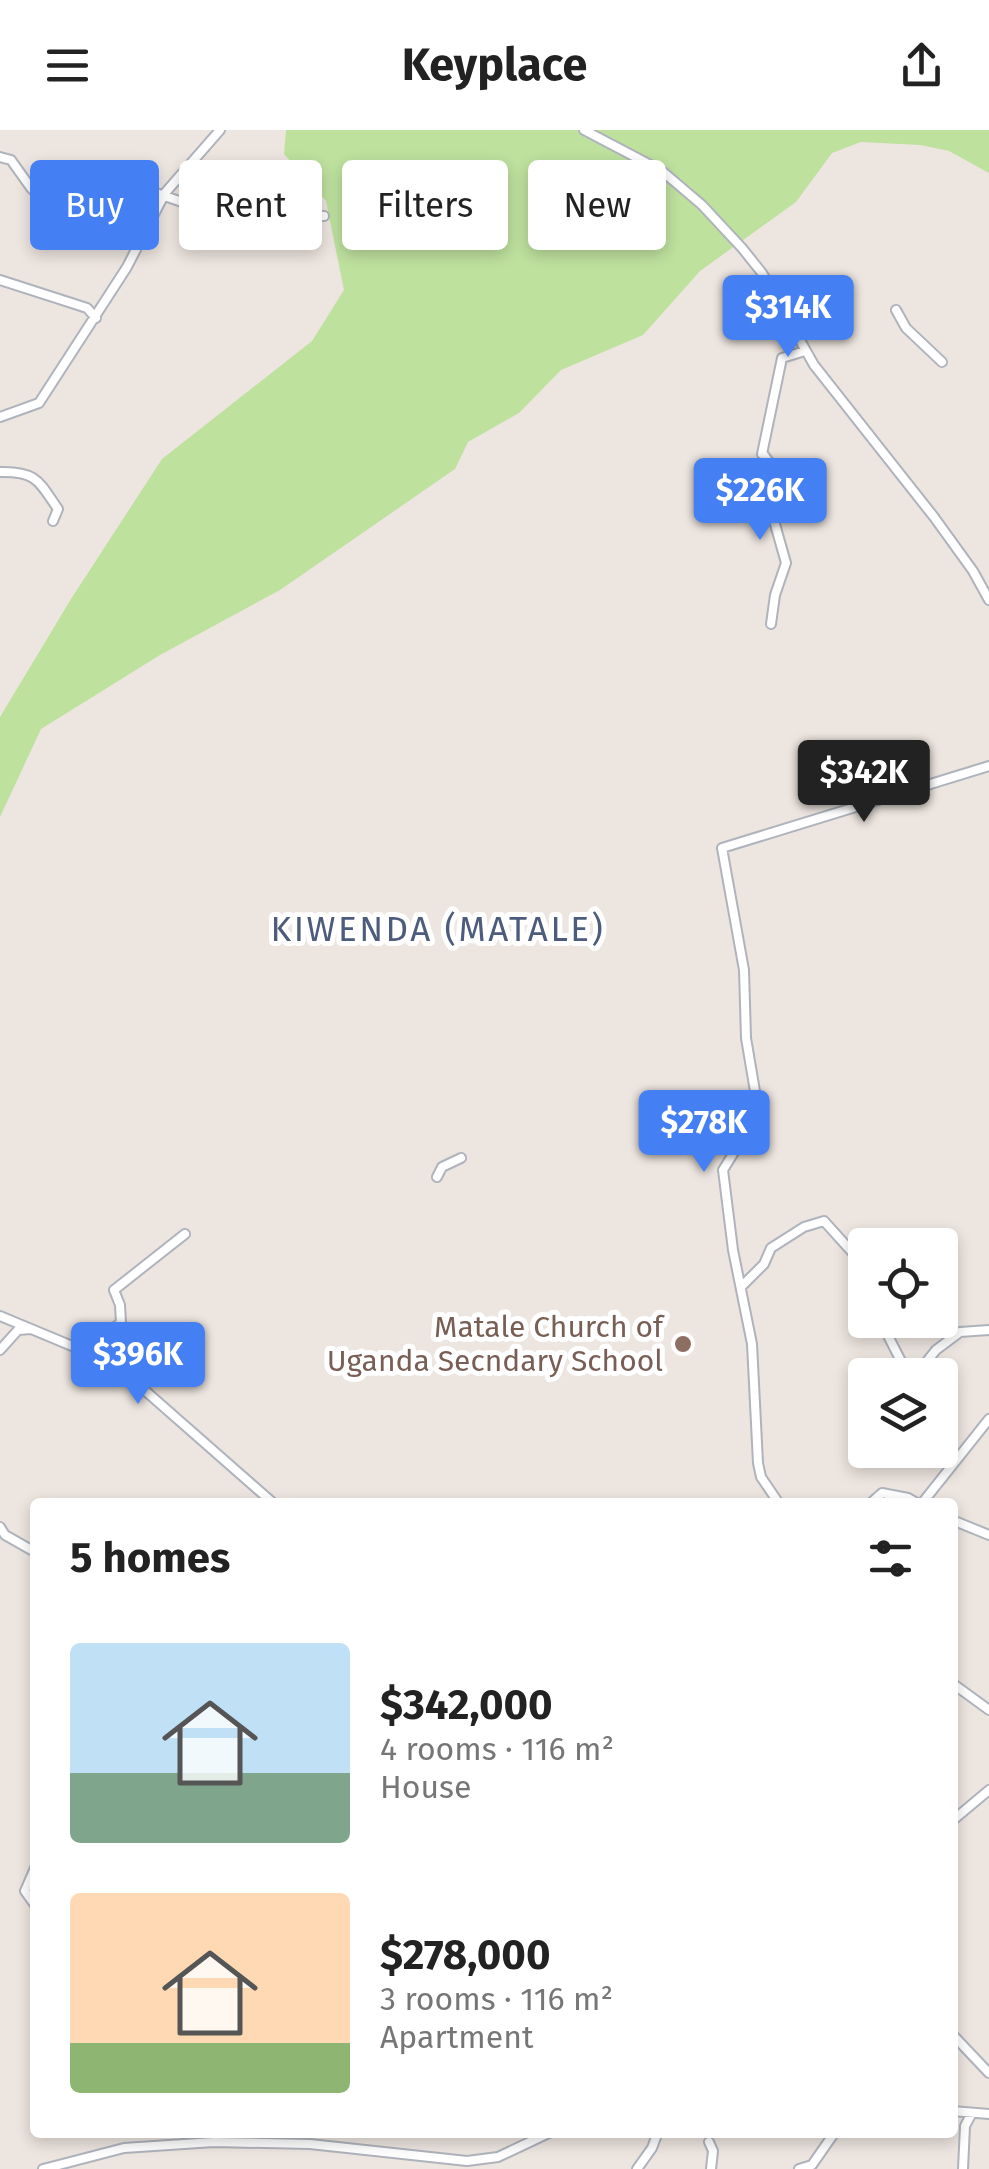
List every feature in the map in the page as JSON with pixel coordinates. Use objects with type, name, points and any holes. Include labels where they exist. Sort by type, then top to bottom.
[{"type":"street","points":[[0,417],[39,403],[96,318],[164,198],[220,130]]},
{"type":"street","points":[[584,130],[653,164],[702,205],[762,273],[805,351],[960,553],[989,600]]},
{"type":"street","points":[[0,157],[11,160],[30,188],[56,212],[67,216],[90,212],[114,195],[153,192],[182,202],[206,198],[238,214],[324,216]]},
{"type":"street","points":[[0,280],[87,308],[96,318]]},
{"type":"street","points":[[896,310],[906,328],[942,362]]},
{"type":"street","points":[[771,624],[775,595],[786,563],[771,510],[769,462],[763,454],[782,358],[805,351]]},
{"type":"street","points":[[0,472],[16,472],[40,480],[58,509],[52,520]]},
{"type":"street","points":[[775,1498],[761,1477],[758,1463],[752,1344],[732,1250],[723,1170],[754,1120],[757,1103],[746,1038],[744,970],[722,848],[989,766]]},
{"type":"street","points":[[437,1177],[442,1167],[461,1158]]},
{"type":"street","points":[[741,1286],[764,1264],[771,1248],[804,1227],[824,1221],[848,1248]]},
{"type":"street","points":[[86,1352],[97,1338],[121,1323],[114,1290],[185,1234]]},
{"type":"street","points":[[0,1316],[86,1352],[153,1395],[268,1498]]},
{"type":"street","points":[[0,1350],[18,1330],[34,1329]]},
{"type":"street","points":[[958,1334],[989,1330]]},
{"type":"street","points":[[889,1338],[903,1365],[920,1370],[952,1338]]},
{"type":"street","points":[[926,1498],[989,1419]]},
{"type":"street","points":[[876,1498],[882,1493],[908,1498]]},
{"type":"street","points":[[958,1522],[989,1535]]},
{"type":"street","points":[[0,1527],[5,1535],[30,1549]]},
{"type":"street","points":[[958,1687],[989,1710]]},
{"type":"street","points":[[958,1816],[989,1790]]},
{"type":"street","points":[[958,2040],[989,2073]]},
{"type":"street","points":[[958,2111],[989,2114]]},
{"type":"street","points":[[963,2169],[965,2126],[972,2112]]},
{"type":"street","points":[[43,2169],[124,2148],[214,2142],[310,2144],[465,2165],[498,2157],[538,2138]]},
{"type":"street","points":[[636,2169],[656,2138]]},
{"type":"street","points":[[799,2169],[812,2165],[831,2138]]},
{"type":"street","points":[[709,2142],[713,2152],[711,2169]]},
{"type":"street","points":[[496,2169],[498,2157]]},
{"type":"green space","points":[[286,130],[989,130],[989,173],[949,151],[920,145],[861,142],[832,153],[796,202],[700,271],[643,335],[561,370],[519,413],[468,442],[455,469],[280,590],[160,655],[41,729],[0,817],[0,717],[162,459],[312,341],[344,290],[322,197],[322,160],[289,160],[284,154]]},
{"type":"place","name":"Matale Church of Uganda Secndary School","points":[[683,1344]]},
{"type":"district","name":"KIWENDA (MATALE)","points":[[438,929]]}]
